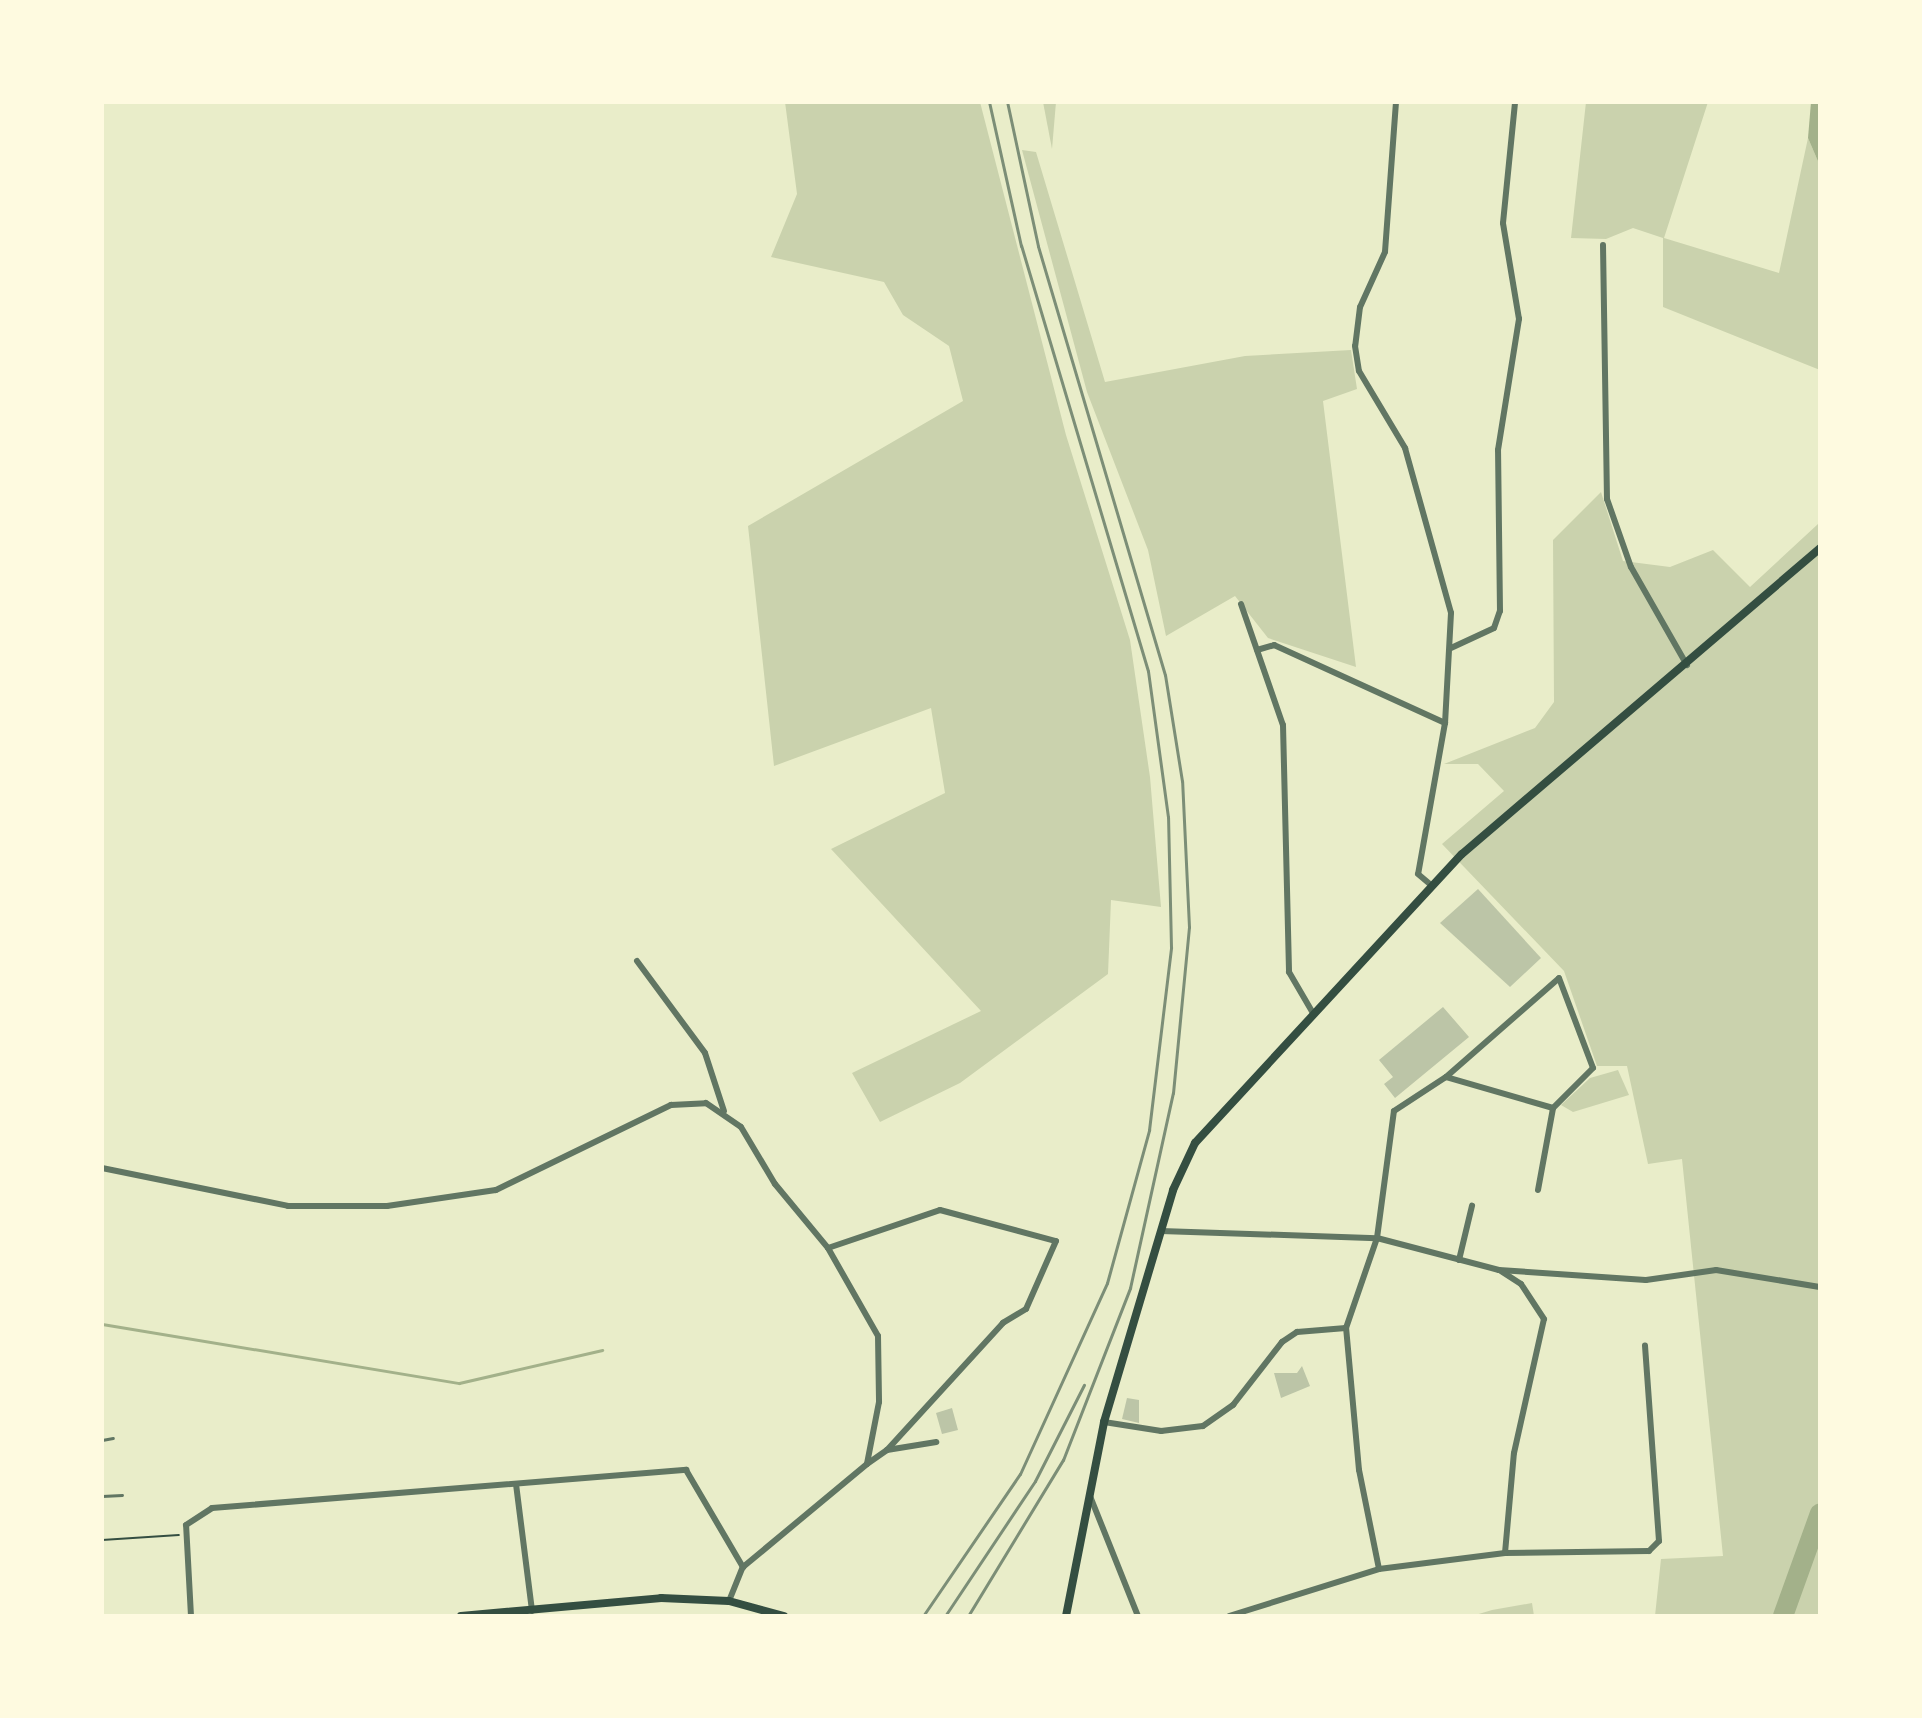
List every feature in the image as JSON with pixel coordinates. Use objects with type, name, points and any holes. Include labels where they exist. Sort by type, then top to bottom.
[{"type":"main road","points":[[1066,1616],[1104,1422],[1161,1231],[1195,1143],[1431,885],[1820,548]]},
{"type":"main road","points":[[461,1616],[661,1598],[729,1601],[784,1616]]},
{"type":"street","points":[[1396,102],[1385,252],[1360,307],[1355,346],[1359,371],[1405,448],[1443,575],[1451,648],[1445,723],[1418,874],[1431,885]]},
{"type":"street","points":[[1451,648],[1494,628],[1500,611],[1498,450],[1519,319],[1503,223],[1515,102]]},
{"type":"street","points":[[1603,245],[1607,499],[1631,567],[1688,665]]},
{"type":"street","points":[[1241,604],[1283,725],[1289,972],[1313,1013]]},
{"type":"street","points":[[1257,650],[1274,645],[1445,723]]},
{"type":"street","points":[[637,961],[705,1053],[724,1111],[828,1248],[878,1336],[879,1402],[867,1464]]},
{"type":"street","points":[[1379,1569],[1359,1470],[1346,1328],[1377,1238],[1394,1111],[1446,1077],[1559,978],[1593,1068],[1553,1108],[1538,1190]]},
{"type":"street","points":[[1446,1077],[1553,1108]]},
{"type":"street","points":[[102,1168],[288,1206],[387,1206],[496,1190],[671,1105],[690,1100],[724,1111]]},
{"type":"street","points":[[1459,1260],[1472,1206]]},
{"type":"street","points":[[729,1601],[743,1567],[887,1450],[1003,1323],[1026,1309],[1056,1241],[940,1210],[828,1248]]},
{"type":"street","points":[[1161,1231],[1377,1238],[1499,1270],[1646,1280],[1716,1270],[1820,1287]]},
{"type":"street","points":[[1499,1270],[1521,1284],[1544,1319],[1514,1453],[1505,1553]]},
{"type":"street","points":[[1104,1422],[1161,1431],[1203,1426],[1233,1405],[1282,1342],[1297,1332],[1346,1328]]},
{"type":"street","points":[[1229,1616],[1379,1569],[1505,1553],[1649,1551],[1659,1541],[1645,1346]]},
{"type":"street","points":[[887,1450],[936,1442]]},
{"type":"street","points":[[191,1616],[185,1535],[189,1517],[212,1508],[686,1470],[743,1567]]},
{"type":"street","points":[[516,1484],[532,1612]]},
{"type":"street","points":[[1088,1492],[1138,1616]]},
{"type":"lane","points":[[102,1440],[113,1438]]},
{"type":"lane","points":[[102,1496],[122,1495]]},
{"type":"path","points":[[102,1540],[185,1535]]},
{"type":"shaded area","points":[[785,102],[980,102],[1066,435],[1130,640],[1150,777],[1161,907],[1111,900],[1108,974],[960,1083],[880,1122],[852,1073],[981,1011],[831,849],[945,793],[931,708],[774,766],[748,526],[963,401],[949,346],[903,315],[884,282],[771,257],[797,194]]},
{"type":"shaded area","points":[[1043,102],[1056,102],[1052,149]]},
{"type":"shaded area","points":[[1586,102],[1708,102],[1664,238],[1779,273],[1808,138],[1820,166],[1820,370],[1663,307],[1663,238],[1633,228],[1606,239],[1571,238]]},
{"type":"shaded area","points":[[1811,102],[1820,102],[1820,166],[1808,138]]},
{"type":"shaded area","points":[[1022,150],[1036,152],[1105,382],[1245,356],[1351,350],[1357,389],[1323,401],[1356,667],[1268,638],[1235,596],[1166,636],[1148,550],[1087,392]]},
{"type":"shaded area","points":[[1820,474],[1820,1616],[1655,1616],[1661,1559],[1723,1556],[1682,1159],[1648,1164],[1627,1066],[1597,1066],[1564,971],[1442,844],[1504,791],[1478,764],[1444,764],[1535,728],[1554,702],[1553,540],[1601,492],[1623,561],[1670,567],[1713,550],[1750,587],[1818,524]]},
{"type":"shaded area","points":[[1618,1070],[1629,1095],[1573,1112],[1561,1105],[1590,1078]]},
{"type":"shaded area","points":[[1532,1603],[1534,1616],[1472,1616],[1492,1610]]},
{"type":"building","points":[[1478,889],[1541,958],[1510,987],[1440,923]]},
{"type":"building","points":[[1443,1007],[1469,1037],[1395,1098],[1384,1084],[1393,1077],[1379,1060]]},
{"type":"building","points":[[1302,1366],[1310,1386],[1281,1398],[1274,1373],[1297,1373]]},
{"type":"building","points":[[1127,1398],[1139,1400],[1139,1423],[1122,1419]]},
{"type":"building","points":[[952,1408],[958,1430],[942,1434],[936,1413]]},
{"type":"waterway","points":[[102,1324],[459,1383],[602,1350]]},
{"type":"waterway","points":[[1783,1616],[1820,1513]]},
{"type":"railway","points":[[923,1616],[1020,1474],[1107,1283],[1149,1130],[1171,947],[1168,817],[1148,671],[1021,246],[989,102]]},
{"type":"railway","points":[[968,1616],[1063,1460],[1130,1288],[1173,1093],[1189,927],[1182,781],[1165,675],[1038,246],[1007,102]]},
{"type":"railway","points":[[945,1616],[1035,1481],[1084,1385]]}]
